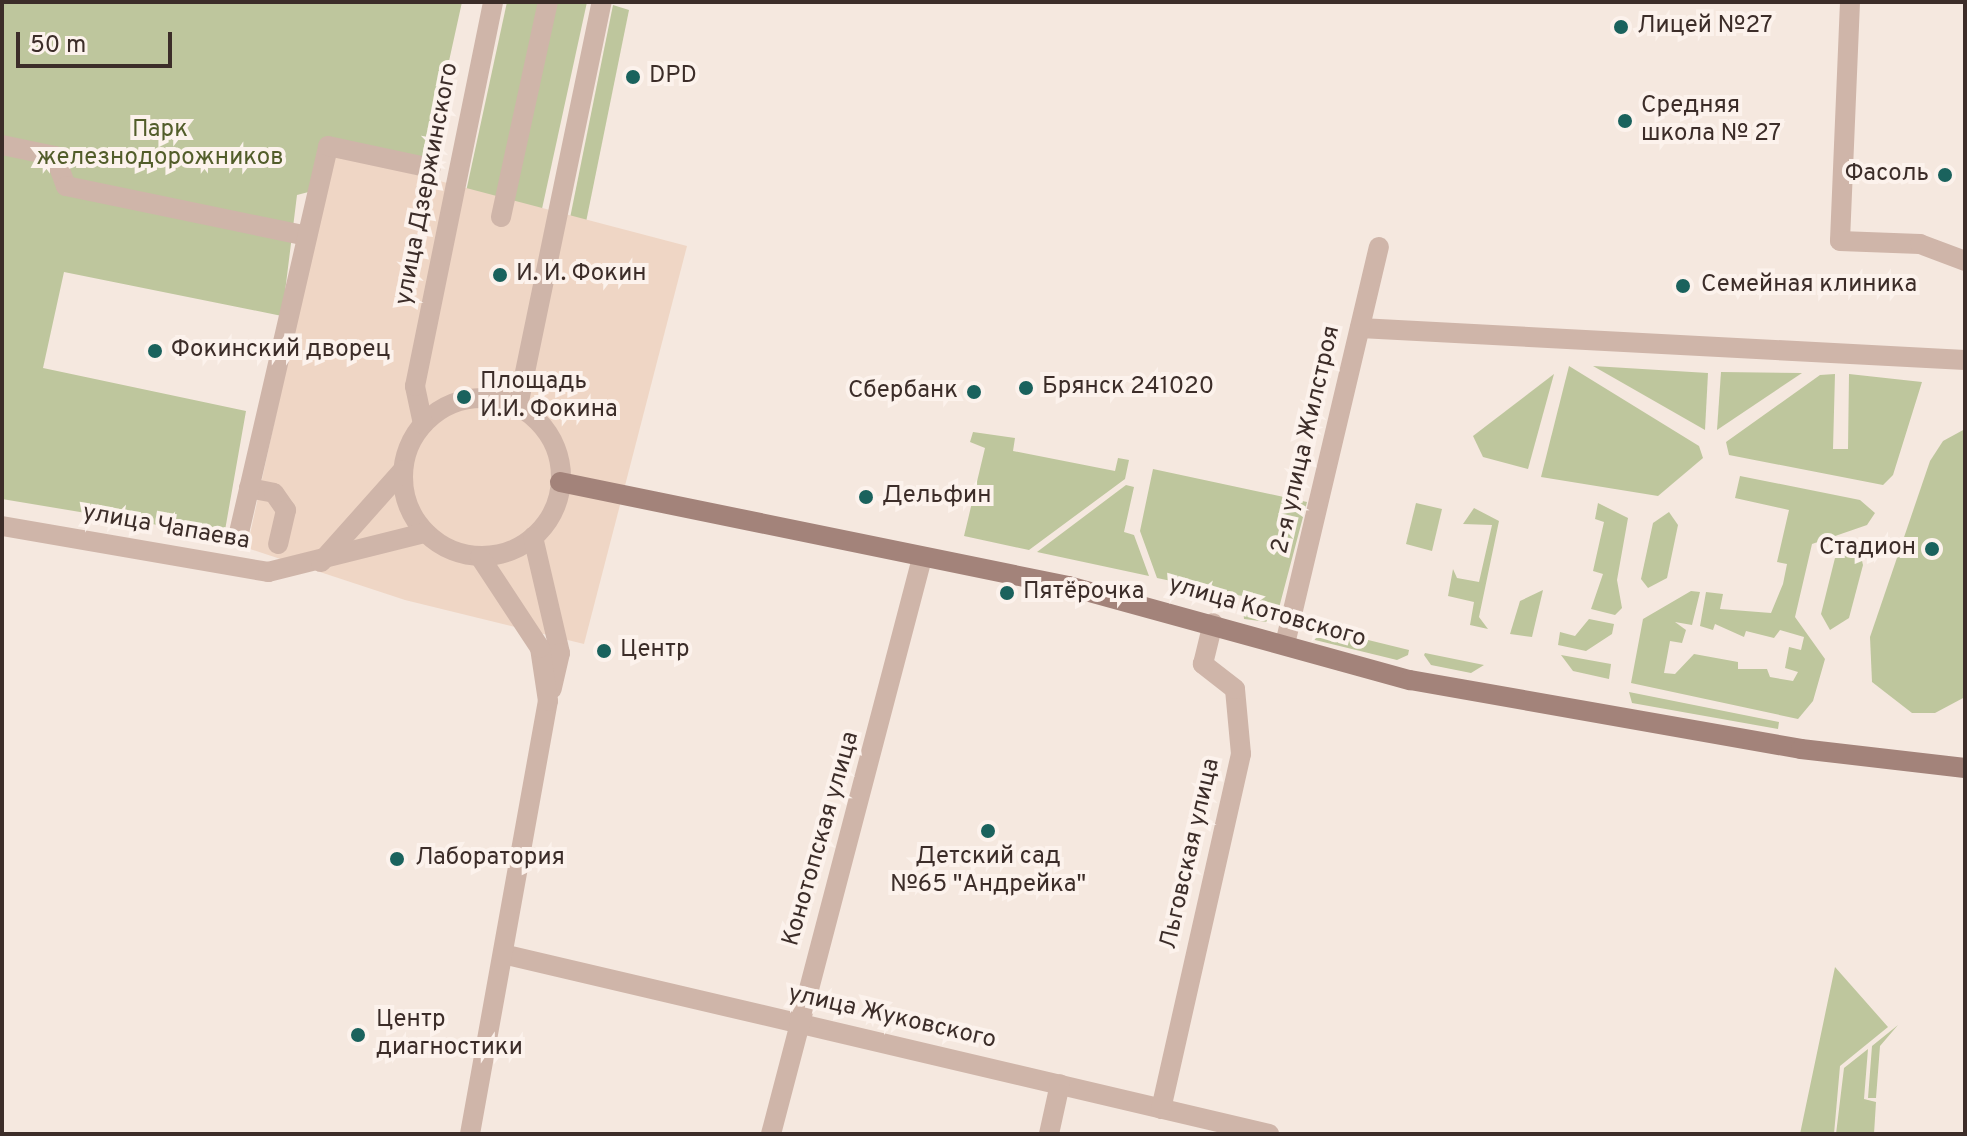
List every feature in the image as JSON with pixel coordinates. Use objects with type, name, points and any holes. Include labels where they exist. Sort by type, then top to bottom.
[{"type":"street","name":"улица Дзержинского","points":[[423,424],[415,386],[493,2]]},
{"type":"street","points":[[501,217],[548,2]]},
{"type":"street","points":[[518,406],[602,2]]},
{"type":"street","points":[[1850,2],[1840,241],[1920,244],[1965,261]]},
{"type":"street","points":[[2,145],[55,156],[66,186],[307,236]]},
{"type":"street","points":[[238,537],[328,146],[431,168]]},
{"type":"street","name":"2-я улица Жилстроя","points":[[1285,644],[1379,247]]},
{"type":"street","points":[[1360,328],[1965,360]]},
{"type":"street","points":[[321,562],[403,470],[423,424],[466,400],[518,406],[554,444],[560,482],[548,521],[533,537],[480,557],[454,552],[425,533],[404,495],[403,470]]},
{"type":"street","name":"улица Котовского","points":[[560,482],[1213,623],[1471,691],[1801,749],[1965,768]]},
{"type":"street","points":[[249,488],[274,493],[286,510],[278,544]]},
{"type":"street","name":"улица Чапаева","points":[[2,526],[268,572],[321,562],[425,533]]},
{"type":"street","points":[[470,1134],[551,686],[560,653],[533,537]]},
{"type":"street","points":[[480,557],[540,648],[551,686]]},
{"type":"street","name":"Конотопская улица","points":[[771,1134],[798,1023],[904,649],[922,558]]},
{"type":"street","name":"Льговская улица","points":[[1161,1109],[1241,754],[1235,689],[1203,664],[1213,623]]},
{"type":"street","name":"улица Жуковского","points":[[503,954],[1269,1134]]},
{"type":"street","points":[[1049,1134],[1060,1084]]},
{"type":"green space","name":"Парк железнодорожников","points":[[2,2],[462,2],[427,161],[297,195],[282,316],[64,272],[43,368],[246,411],[224,536],[2,499]]},
{"type":"green space","points":[[507,2],[587,2],[540,218],[464,201]]},
{"type":"green space","points":[[613,5],[629,10],[585,227],[569,223]]},
{"type":"green space","points":[[1569,366],[1699,446],[1703,458],[1658,496],[1541,477]]},
{"type":"green space","points":[[1593,366],[1708,373],[1705,430]]},
{"type":"green space","points":[[1721,372],[1802,373],[1717,430]]},
{"type":"green space","points":[[1554,374],[1528,469],[1483,457],[1473,436]]},
{"type":"green space","points":[[1835,374],[1833,449],[1848,449],[1849,374],[1922,382],[1893,475],[1883,485],[1729,455],[1726,442],[1820,375]]},
{"type":"green space","name":"Стадион","points":[[1965,429],[1965,697],[1935,713],[1912,713],[1872,682],[1870,637],[1930,461],[1943,441]]},
{"type":"green space","points":[[973,432],[1015,438],[1013,451],[1115,471],[1118,458],[1129,460],[1125,479],[1029,550],[964,536],[985,448],[970,442]]},
{"type":"green space","points":[[1153,469],[1307,502],[1275,623],[1244,619],[1242,596],[1157,578],[1140,531]]},
{"type":"green space","points":[[1740,476],[1860,500],[1875,513],[1867,525],[1812,544],[1795,617],[1825,659],[1813,701],[1798,719],[1631,683],[1643,619],[1691,591],[1700,592],[1692,625],[1675,622],[1686,630],[1682,643],[1670,641],[1664,673],[1675,674],[1694,654],[1738,662],[1738,669],[1767,669],[1770,677],[1793,681],[1798,672],[1785,668],[1789,647],[1801,650],[1804,637],[1780,630],[1774,638],[1746,631],[1744,637],[1715,624],[1713,630],[1700,626],[1706,592],[1723,594],[1720,609],[1771,613],[1783,584],[1787,564],[1777,562],[1789,510],[1735,498]]},
{"type":"green space","points":[[1126,485],[1134,487],[1124,532],[1134,535],[1149,576],[1037,552]]},
{"type":"green space","points":[[1416,503],[1442,509],[1432,551],[1406,544]]},
{"type":"green space","points":[[1598,503],[1628,518],[1617,580],[1622,608],[1615,615],[1591,609],[1603,574],[1593,571],[1604,522],[1595,519]]},
{"type":"green space","points":[[1474,508],[1499,521],[1479,617],[1488,629],[1470,625],[1474,602],[1448,596],[1453,569],[1457,578],[1479,582],[1492,525],[1463,524]]},
{"type":"green space","points":[[1669,512],[1678,525],[1667,578],[1648,588],[1641,579],[1653,523]]},
{"type":"green space","points":[[1858,544],[1863,565],[1849,618],[1830,630],[1821,614],[1835,558]]},
{"type":"green space","points":[[1543,590],[1532,637],[1510,634],[1520,601]]},
{"type":"green space","points":[[1589,619],[1614,624],[1612,634],[1586,651],[1558,645],[1560,632],[1575,636]]},
{"type":"green space","points":[[1311,626],[1409,650],[1408,655],[1397,660],[1315,640]]},
{"type":"green space","points":[[1424,655],[1484,665],[1471,673],[1431,665]]},
{"type":"green space","points":[[1561,655],[1611,664],[1609,679],[1573,671]]},
{"type":"green space","points":[[1629,692],[1779,722],[1778,729],[1632,703]]},
{"type":"green space","points":[[1835,967],[1888,1027],[1840,1066],[1834,1134],[1800,1134]]},
{"type":"green space","points":[[1898,1025],[1880,1046],[1876,1098],[1868,1098],[1872,1046]]},
{"type":"green space","points":[[1868,1049],[1864,1099],[1876,1102],[1874,1134],[1836,1134],[1844,1068]]},
{"type":"shaded area","name":"Площадь И.И. Фокина","points":[[333,153],[687,246],[584,644],[405,600],[247,548]]},
{"type":"place","name":"Лицей №27","points":[[1621,27]]},
{"type":"place","name":"DPD","points":[[633,77]]},
{"type":"place","name":"Средняя школа № 27","points":[[1625,121]]},
{"type":"place","name":"Фасоль","points":[[1945,175]]},
{"type":"place","name":"И. И. Фокин","points":[[500,275]]},
{"type":"place","name":"Семейная клиника","points":[[1683,286]]},
{"type":"place","name":"Фокинский дворец","points":[[155,351]]},
{"type":"place","name":"Брянск 241020","points":[[1026,388]]},
{"type":"place","name":"Сбербанк","points":[[974,392]]},
{"type":"place","name":"Площадь И.И. Фокина","points":[[464,397]]},
{"type":"place","name":"Дельфин","points":[[866,497]]},
{"type":"place","name":"Стадион","points":[[1932,549]]},
{"type":"place","name":"Пятёрочка","points":[[1007,593]]},
{"type":"place","name":"Центр","points":[[604,651]]},
{"type":"place","name":"Детский сад №65 \"Андрейка\"","points":[[988,831]]},
{"type":"place","name":"Лаборатория","points":[[397,859]]},
{"type":"place","name":"Центр диагностики","points":[[358,1035]]}]
